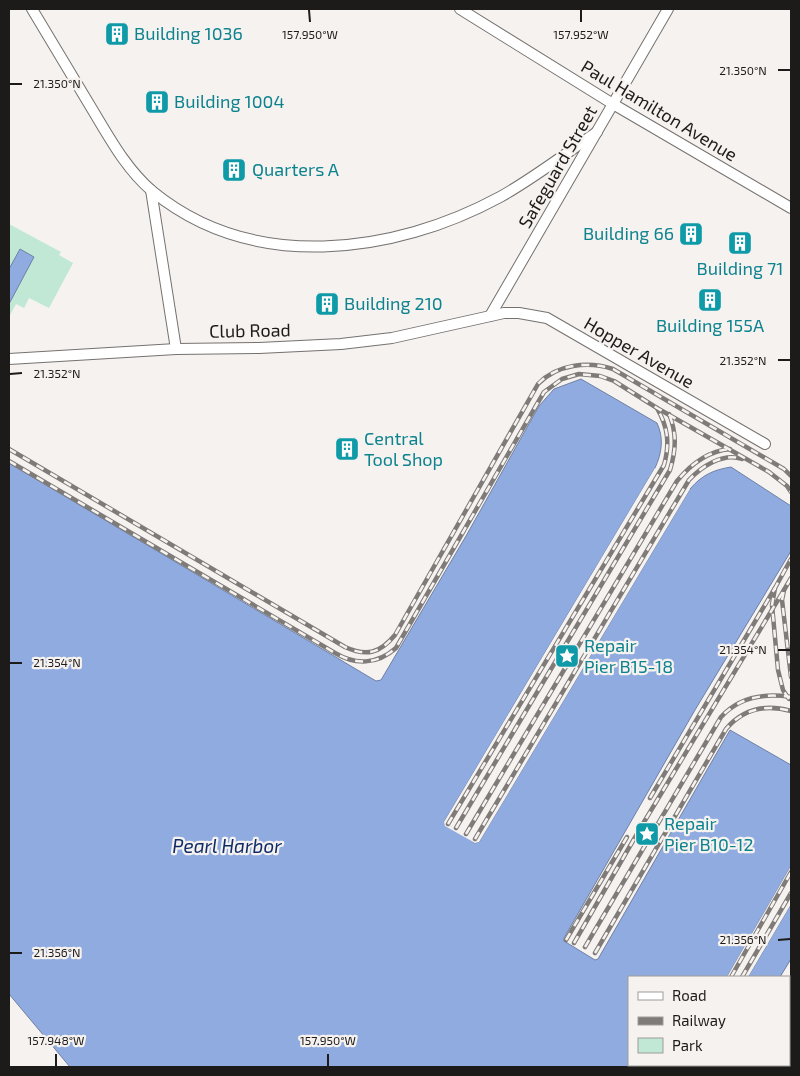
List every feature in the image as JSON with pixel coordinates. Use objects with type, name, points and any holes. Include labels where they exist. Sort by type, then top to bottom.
[{"type":"street","points":[[32,9],[113,145],[151,190],[190,217],[220,231],[252,241],[286,246],[322,247],[385,240],[444,222],[500,196],[597,132]]},
{"type":"street","name":"Paul Hamilton Avenue","points":[[460,9],[613,104],[791,208]]},
{"type":"street","name":"Safeguard Street","points":[[490,316],[668,9]]},
{"type":"street","points":[[151,190],[176,349]]},
{"type":"street","name":"Hopper Avenue","points":[[490,316],[518,313],[547,318],[765,444]]},
{"type":"street","name":"Club Road","points":[[9,360],[176,349],[259,348],[341,344],[392,338],[490,316]]},
{"type":"green space","points":[[9,224],[61,252],[59,255],[73,263],[49,308],[29,298],[24,308],[16,304],[9,317]]},
{"type":"water","points":[[20,249],[34,257],[9,304],[9,269]]},
{"type":"water","name":"Pearl Harbor","points":[[581,379],[657,423],[661,440],[659,457],[655,468],[444,822],[475,843],[479,842],[690,489],[699,480],[713,472],[731,467],[791,506],[791,551],[695,710],[564,941],[595,960],[598,959],[730,730],[791,765],[791,866],[728,976],[628,976],[628,1066],[790,1066],[791,988],[791,1067],[70,1067],[9,994],[9,463],[376,681],[381,680],[466,536],[539,406],[554,389]]},
{"type":"water","points":[[791,904],[791,959],[781,976],[749,976]]},
{"type":"pier","points":[[655,468],[658,470],[447,824],[478,840],[688,488],[690,489],[479,842],[475,843],[445,826],[444,822]]},
{"type":"pier","points":[[791,866],[791,871],[730,976],[728,976]]},
{"type":"pier","points":[[791,901],[749,976],[747,976]]},
{"type":"railway","points":[[9,449],[345,647],[360,652],[373,652],[384,646],[395,635],[538,384],[546,377],[563,368],[593,365],[613,369],[784,469],[791,476]]},
{"type":"railway","points":[[9,461],[335,653],[350,660],[358,661],[381,658],[396,648],[544,392],[562,379],[579,374],[600,376],[614,381],[657,408],[769,472],[787,486],[791,492]]},
{"type":"railway","points":[[448,824],[664,465],[667,436],[664,422],[657,408]]},
{"type":"railway","points":[[456,828],[670,470],[675,442],[669,414]]},
{"type":"railway","points":[[466,834],[677,481],[700,459],[714,452],[730,449]]},
{"type":"railway","points":[[475,839],[689,480],[700,470],[720,459],[735,457],[742,459]]},
{"type":"railway","points":[[789,699],[783,690],[778,670],[772,605],[775,588],[791,559]]},
{"type":"railway","points":[[791,578],[784,590],[782,600],[791,677]]},
{"type":"railway","points":[[650,798],[775,588]]},
{"type":"railway","points":[[574,943],[641,827],[784,590]]},
{"type":"railway","points":[[585,947],[721,717],[736,705],[753,698],[762,696],[791,697]]},
{"type":"railway","points":[[595,953],[726,729],[740,717],[756,710],[773,708],[791,711]]},
{"type":"railway","points":[[566,940],[627,837]]},
{"type":"railway","points":[[732,976],[791,872]]},
{"type":"railway","points":[[743,976],[791,893]]},
{"type":"place","name":"Building 1036","points":[[117,34]]},
{"type":"place","name":"Building 1004","points":[[157,102]]},
{"type":"place","name":"Quarters A","points":[[234,170]]},
{"type":"place","name":"Building 66","points":[[691,234]]},
{"type":"place","name":"Building 71","points":[[740,243]]},
{"type":"place","name":"Building 155A","points":[[710,300]]},
{"type":"place","name":"Building 210","points":[[327,304]]},
{"type":"place","name":"Central Tool Shop","points":[[347,449]]},
{"type":"place","name":"Repair Pier B15-18","points":[[567,656]]},
{"type":"place","name":"Repair Pier B10-12","points":[[647,834]]}]
